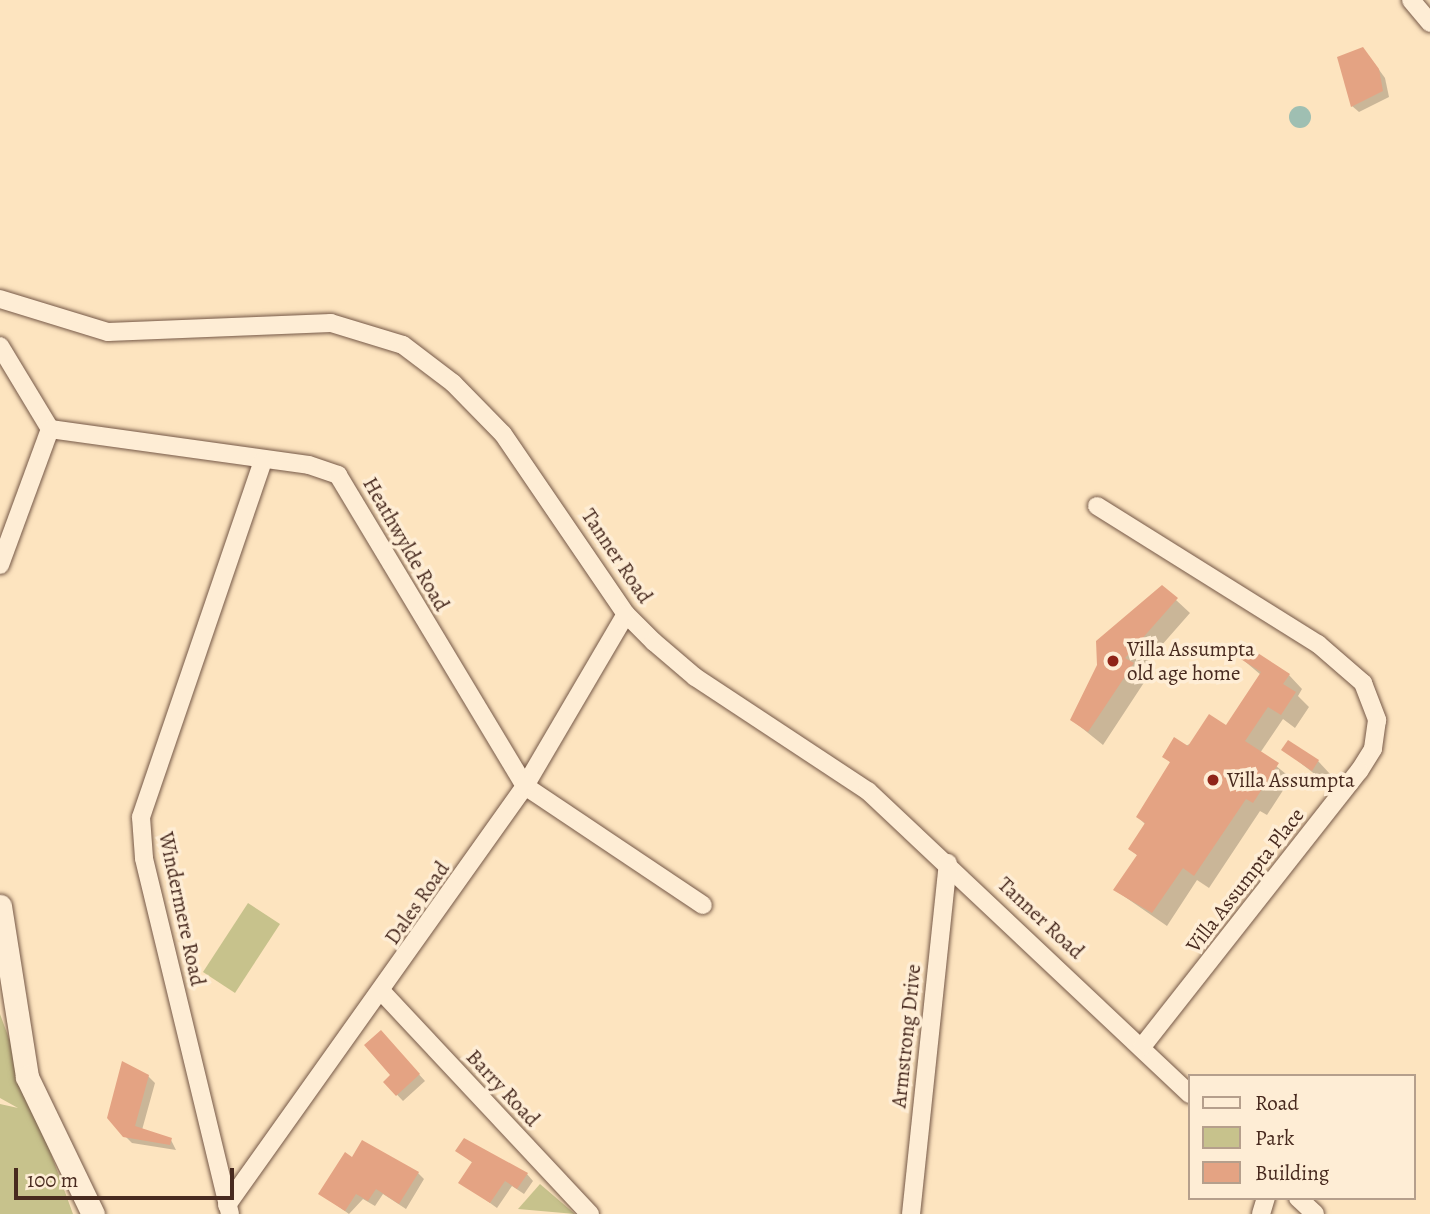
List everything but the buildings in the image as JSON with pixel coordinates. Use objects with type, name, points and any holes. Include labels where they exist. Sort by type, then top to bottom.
[{"type":"street","points":[[1411,0],[1430,23]]},
{"type":"street","name":"Tanner Road","points":[[0,299],[108,332],[331,323],[383,335],[453,383],[503,434],[626,614],[695,677],[850,776],[948,863],[1188,1092]]},
{"type":"street","points":[[0,345],[50,429],[0,565]]},
{"type":"street","name":"Heathwylde Road","points":[[50,429],[263,461],[317,466],[343,480],[525,786],[703,905]]},
{"type":"street","name":"Windermere Road","points":[[229,1209],[144,858],[141,817],[263,461]]},
{"type":"street","name":"Villa Assumpta Place","points":[[1097,506],[1318,644],[1363,683],[1377,720],[1373,750],[1359,771],[1142,1047]]},
{"type":"street","name":"Dales Road","points":[[229,1209],[383,993],[525,786],[626,614]]},
{"type":"street","name":"Armstrong Drive","points":[[911,1214],[948,863]]},
{"type":"street","points":[[0,906],[27,1077],[93,1214]]},
{"type":"street","name":"Barry Road","points":[[383,993],[590,1214]]},
{"type":"street","points":[[1300,1200],[1315,1214]]},
{"type":"green space","points":[[248,903],[280,924],[235,993],[203,972]]},
{"type":"green space","points":[[0,1014],[73,1214],[0,1214],[0,1104],[18,1108],[0,1098]]},
{"type":"green space","points":[[540,1184],[575,1214],[518,1209]]},
{"type":"shaded area","points":[[1300,106],[1308,109],[1311,117],[1308,125],[1300,128],[1292,125],[1289,117],[1292,109]]},
{"type":"place","name":"Villa Assumpta old age home","points":[[1113,661]]},
{"type":"place","name":"Villa Assumpta","points":[[1213,780]]}]
